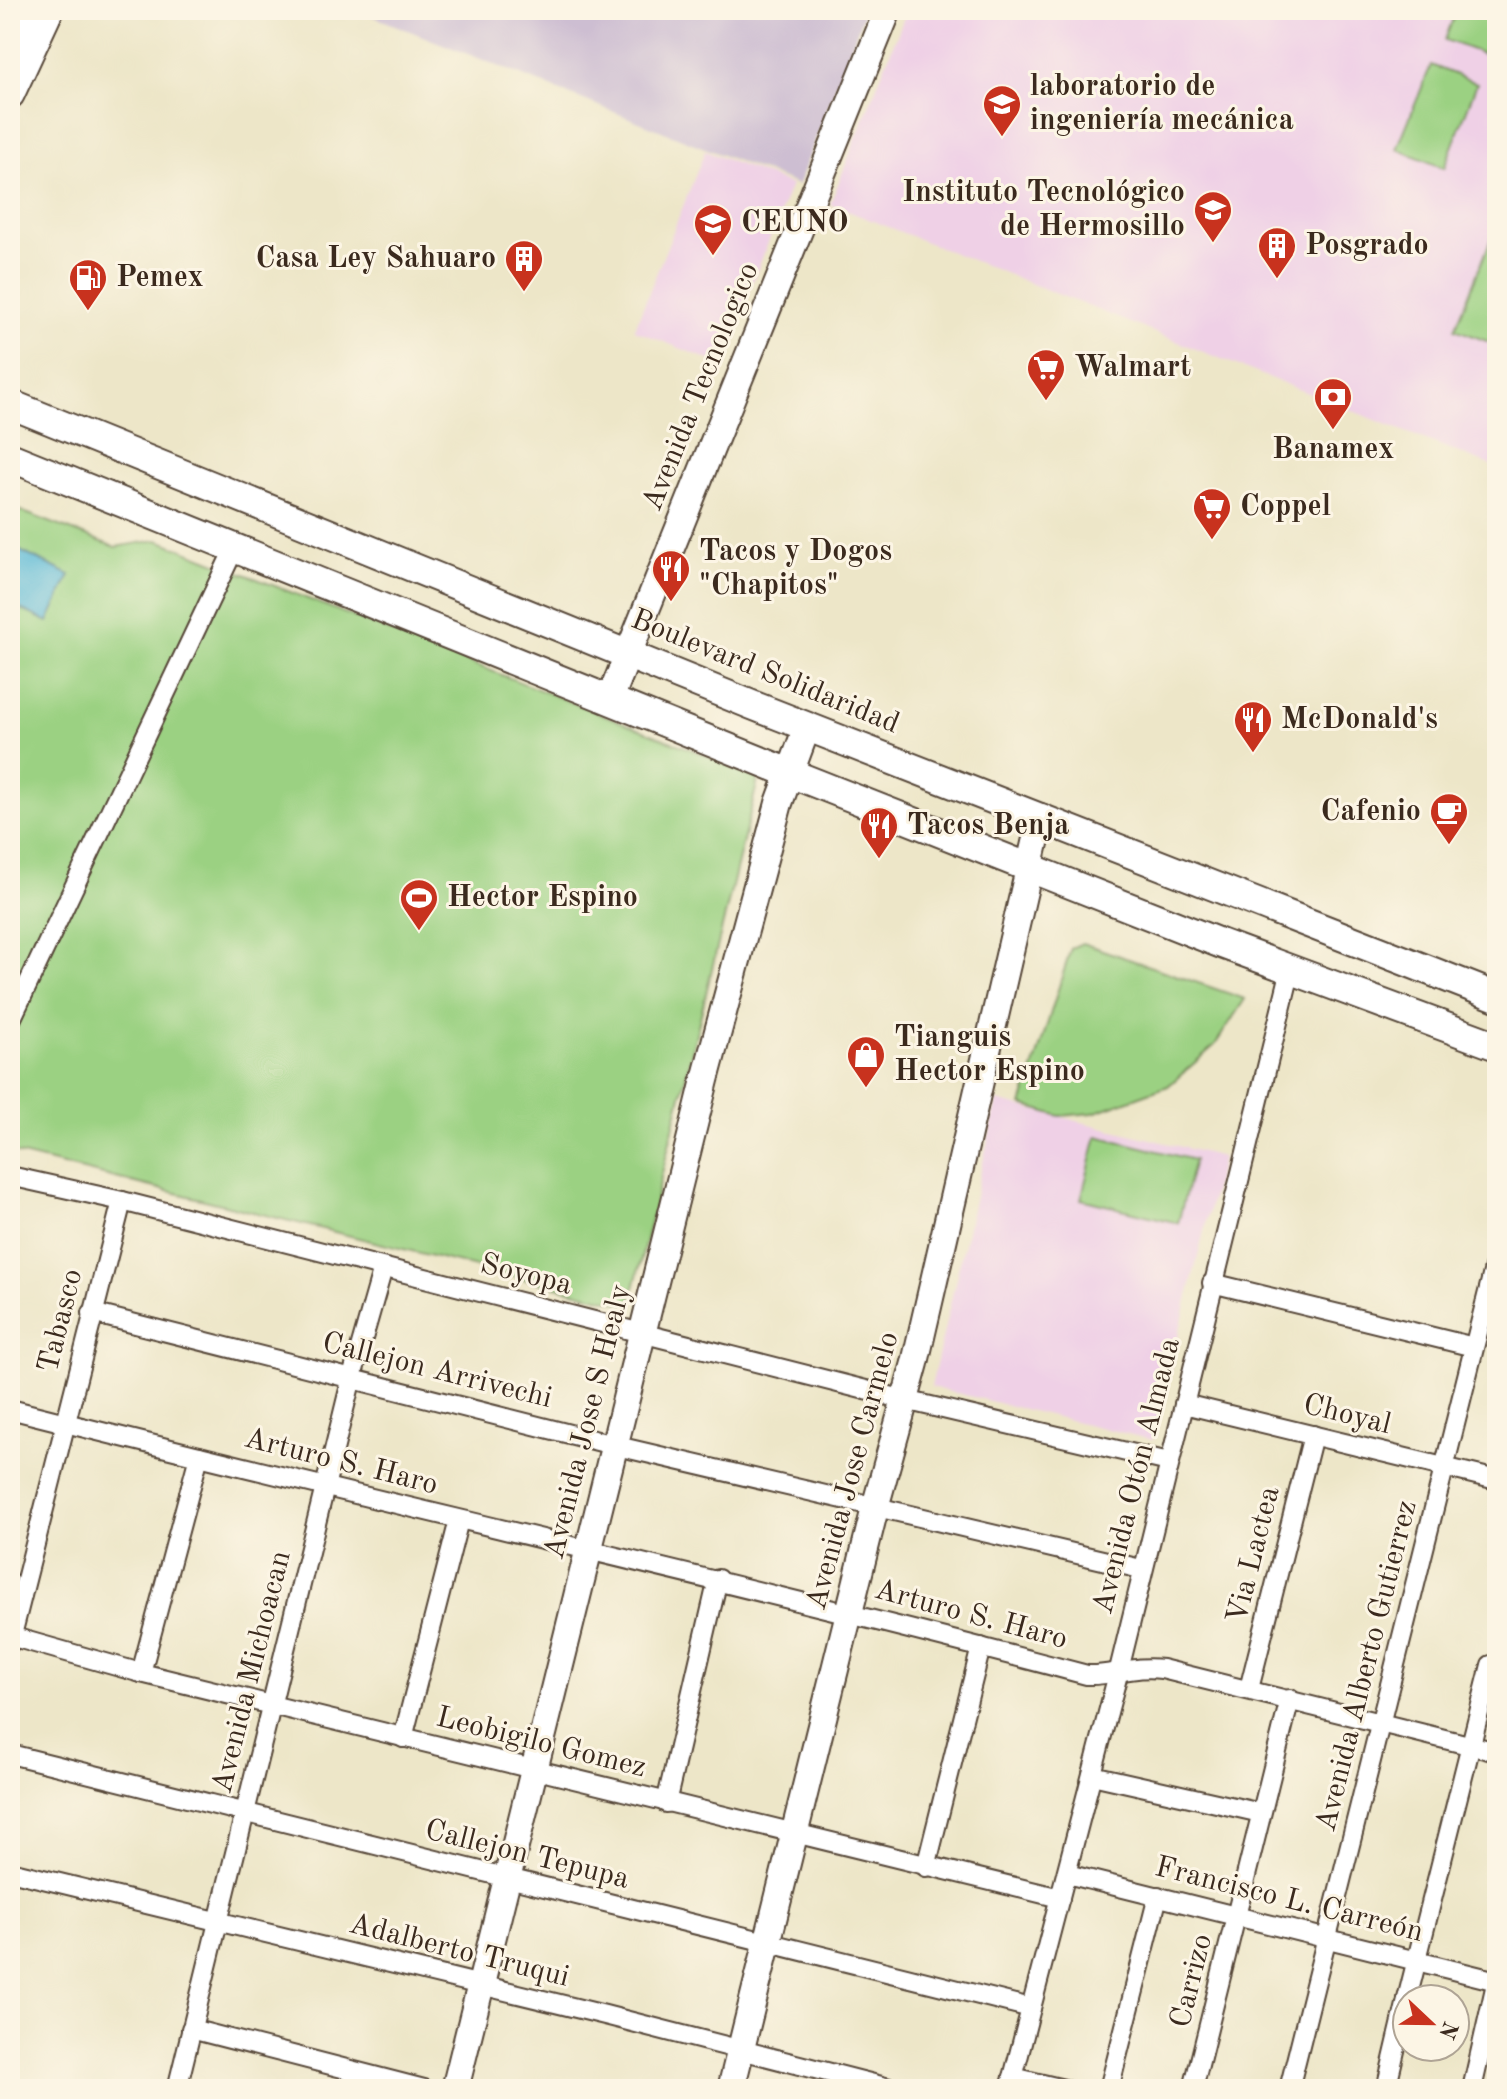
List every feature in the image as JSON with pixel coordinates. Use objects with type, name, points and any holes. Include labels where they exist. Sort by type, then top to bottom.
[{"type":"main road","points":[[10,44],[26,10]]},
{"type":"main road","points":[[10,94],[49,10]]},
{"type":"main road","name":"Boulevard Solidaridad","points":[[10,404],[807,727],[1497,997]]},
{"type":"main road","points":[[10,419],[508,621],[533,630],[570,629]]},
{"type":"main road","points":[[10,457],[1028,867],[1291,969],[1496,1043]]},
{"type":"street","name":"Avenida Tecnologico","points":[[610,699],[888,10]]},
{"type":"street","points":[[10,1022],[235,547]]},
{"type":"street","name":"Avenida Jose S Healy","points":[[455,2089],[617,1446],[705,1080],[790,773],[807,727]]},
{"type":"street","name":"Avenida Jose Carmelo","points":[[731,2089],[876,1504],[905,1400],[1041,817]]},
{"type":"street","name":"Avenida Otón Almada","points":[[1011,2083],[1118,1674],[1141,1569],[1291,969]]},
{"type":"street","name":"Soyopa","points":[[10,1176],[122,1201],[905,1400],[1169,1462]]},
{"type":"street","name":"Tabasco","points":[[11,1639],[122,1201]]},
{"type":"street","name":"Avenida Alberto Gutierrez","points":[[1289,2089],[1497,1256]]},
{"type":"street","name":"Avenida Michoacan","points":[[177,2089],[352,1377],[383,1268]]},
{"type":"street","points":[[1212,1283],[1474,1347]]},
{"type":"street","name":"Callejon Arrivechi","points":[[92,1313],[617,1446],[876,1504],[1141,1569]]},
{"type":"street","name":"Choyal","points":[[1184,1404],[1497,1480]]},
{"type":"street","name":"Arturo S. Haro","points":[[10,1409],[326,1489],[849,1611],[1087,1675],[1118,1674],[1144,1666],[1249,1689],[1497,1752]]},
{"type":"street","name":"Via Lactea","points":[[1249,1689],[1313,1435]]},
{"type":"street","points":[[141,1673],[199,1456]]},
{"type":"street","points":[[403,1738],[459,1520]]},
{"type":"street","points":[[666,1803],[718,1579]]},
{"type":"street","name":"Leobigilo Gomez","points":[[11,1639],[1060,1898]]},
{"type":"street","points":[[926,1867],[981,1647]]},
{"type":"street","points":[[1411,1983],[1491,1665]]},
{"type":"street","name":"Carrizo","points":[[1193,2089],[1290,1699]]},
{"type":"street","name":"Callejon Tepupa","points":[[10,1754],[1031,2008]]},
{"type":"street","points":[[1092,1775],[1261,1813]]},
{"type":"street","name":"Adalberto Truqui","points":[[10,1871],[893,2089]]},
{"type":"street","name":"Francisco L. Carreón","points":[[1067,1874],[1497,1980]]},
{"type":"street","points":[[1109,2089],[1158,1896]]},
{"type":"street","points":[[1472,2089],[1497,1980]]},
{"type":"street","points":[[191,2029],[424,2089]]},
{"type":"street","points":[[1386,2089],[1392,2063]]},
{"type":"street","points":[[1011,2083],[1064,2089]]},
{"type":"shaded area","points":[[357,10],[865,10],[798,185]]},
{"type":"shaded area","name":"Instituto Tecnológico de Hermosillo","points":[[907,10],[1497,10],[1497,468],[830,204]]},
{"type":"shaded area","name":"CEUNO","points":[[705,151],[791,185],[720,364],[634,330]]},
{"type":"shaded area","points":[[997,1101],[1222,1157],[1153,1440],[931,1387]]},
{"type":"green space","points":[[1456,10],[1497,10],[1497,59],[1445,40]]},
{"type":"green space","points":[[1431,65],[1477,83],[1444,168],[1397,149]]},
{"type":"green space","points":[[1493,234],[1497,235],[1497,345],[1455,329]]},
{"type":"green space","points":[[10,507],[115,547],[158,540],[759,776],[630,1305],[10,1152]]},
{"type":"green space","points":[[1082,943],[1245,999],[1215,1045],[1168,1086],[1093,1113],[1060,1116],[1022,1105],[1071,948]]},
{"type":"green space","points":[[1097,1136],[1194,1160],[1178,1223],[1081,1199]]},
{"type":"water","points":[[10,546],[70,575],[48,622],[10,604]]},
{"type":"place","name":"laboratorio de ingeniería mecánica","points":[[1002,138]]},
{"type":"place","name":"Instituto Tecnológico de Hermosillo","points":[[1213,244]]},
{"type":"place","name":"CEUNO","points":[[713,257]]},
{"type":"place","name":"Posgrado","points":[[1277,280]]},
{"type":"place","name":"Casa Ley Sahuaro","points":[[524,293]]},
{"type":"place","name":"Pemex","points":[[88,312]]},
{"type":"place","name":"Walmart","points":[[1046,402]]},
{"type":"place","name":"Banamex","points":[[1333,431]]},
{"type":"place","name":"Coppel","points":[[1212,541]]},
{"type":"place","name":"Tacos y Dogos \"Chapitos\"","points":[[671,603]]},
{"type":"place","name":"McDonald's","points":[[1253,754]]},
{"type":"place","name":"Cafenio","points":[[1449,846]]},
{"type":"place","name":"Tacos Benja","points":[[879,860]]},
{"type":"place","name":"Hector Espino","points":[[419,932]]},
{"type":"place","name":"Tianguis Hector Espino","points":[[866,1089]]}]
